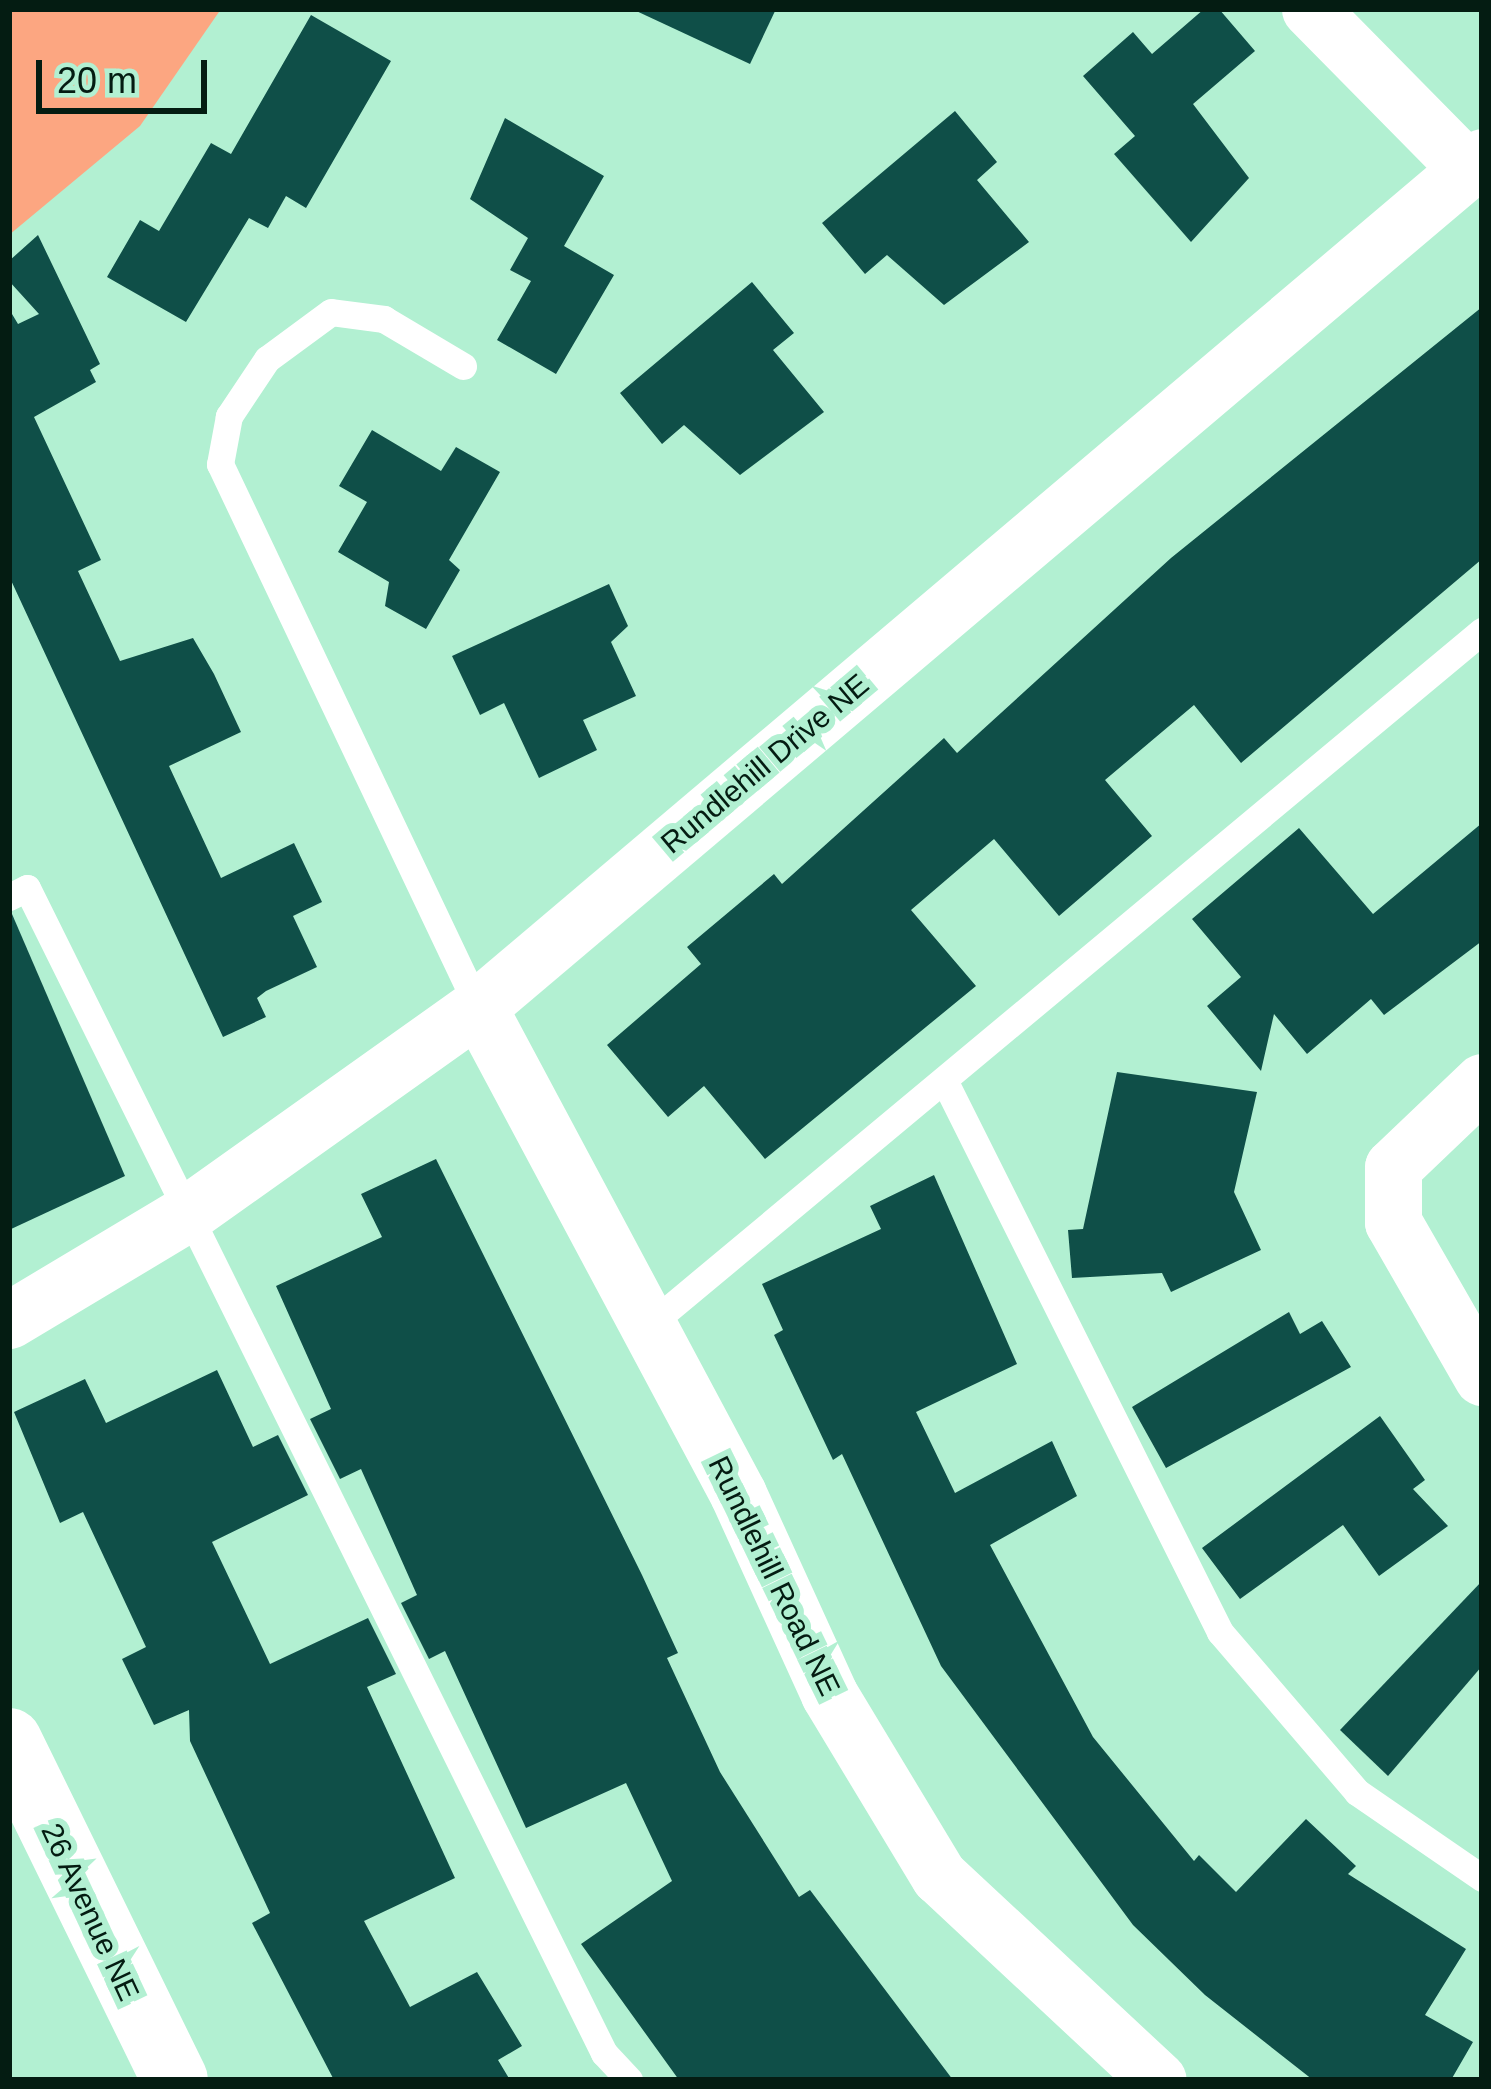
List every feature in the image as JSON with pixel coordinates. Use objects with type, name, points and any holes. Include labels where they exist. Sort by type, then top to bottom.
[{"type":"street","points":[[1310,9],[1477,167]]},
{"type":"street","name":"Rundlehill Drive NE","points":[[9,1320],[188,1213],[478,1007],[1477,167]]},
{"type":"street","name":"Rundlehill Road NE","points":[[478,1007],[648,1326],[829,1694],[939,1876],[1158,2080]]},
{"type":"street","points":[[1482,1082],[1393,1167],[1393,1222],[1482,1377]]},
{"type":"street","name":"26 Avenue NE","points":[[9,1741],[175,2080]]},
{"type":"lane","points":[[463,366],[384,319],[332,312],[266,359],[229,416],[220,464],[478,1007]]},
{"type":"lane","points":[[648,1326],[1482,631]]},
{"type":"lane","points":[[9,897],[27,888],[604,2053],[629,2080]]},
{"type":"lane","points":[[945,1082],[1220,1632],[1357,1792],[1482,1878]]},
{"type":"shaded area","points":[[9,9],[221,9],[140,126],[9,235]]},
{"type":"building","points":[[632,9],[776,9],[750,64]]},
{"type":"building","points":[[1204,9],[1219,9],[1255,51],[1193,104],[1249,178],[1191,242],[1114,154],[1135,136],[1083,76],[1133,32],[1152,54]]},
{"type":"building","points":[[311,15],[391,61],[306,208],[286,196],[268,228],[249,218],[186,322],[107,277],[140,220],[159,231],[211,143],[231,154]]},
{"type":"building","points":[[955,111],[997,162],[977,180],[1029,242],[944,305],[887,255],[865,274],[822,223]]},
{"type":"building","points":[[505,118],[604,176],[564,246],[614,275],[556,374],[497,340],[531,281],[510,270],[528,238],[470,199]]},
{"type":"building","points":[[38,235],[100,364],[90,370],[96,382],[34,417],[101,560],[78,571],[120,661],[193,638],[214,674],[241,732],[169,766],[221,878],[294,843],[322,902],[293,916],[317,967],[266,991],[257,998],[266,1017],[223,1037],[9,576],[9,309],[18,324],[39,314],[9,281],[9,261]]},
{"type":"building","points":[[752,282],[794,333],[773,350],[824,412],[740,475],[684,425],[662,444],[620,393]]},
{"type":"building","points":[[1482,307],[1482,559],[1241,763],[1194,705],[1105,780],[1152,836],[1059,916],[994,839],[911,910],[976,986],[765,1159],[704,1086],[668,1117],[607,1045],[701,964],[687,947],[774,874],[782,884],[944,738],[957,753],[1171,558]]},
{"type":"building","points":[[372,430],[441,471],[456,447],[500,472],[449,560],[460,570],[426,629],[385,606],[389,582],[338,552],[367,502],[339,486]]},
{"type":"building","points":[[609,584],[628,626],[611,642],[636,696],[583,720],[597,750],[539,778],[504,703],[480,715],[452,656]]},
{"type":"building","points":[[1482,823],[1482,941],[1384,1015],[1371,999],[1307,1054],[1274,1014],[1261,1071],[1207,1006],[1241,977],[1192,919],[1299,828],[1373,914]]},
{"type":"building","points":[[9,915],[125,1176],[9,1230]]},
{"type":"building","points":[[1117,1072],[1257,1092],[1234,1192],[1261,1250],[1171,1292],[1162,1273],[1072,1278],[1068,1230],[1083,1229]]},
{"type":"building","points":[[436,1159],[642,1575],[678,1653],[667,1658],[720,1772],[799,1897],[810,1890],[953,2080],[679,2080],[581,1944],[672,1881],[626,1783],[526,1828],[445,1651],[429,1659],[401,1603],[417,1595],[361,1469],[340,1479],[310,1419],[331,1409],[276,1286],[382,1237],[361,1194]]},
{"type":"building","points":[[934,1175],[1017,1364],[916,1412],[955,1493],[1052,1441],[1077,1496],[990,1545],[1093,1737],[1194,1861],[1199,1855],[1236,1892],[1306,1819],[1356,1866],[1348,1874],[1466,1949],[1425,2015],[1473,2042],[1451,2080],[1313,2080],[1205,1995],[1133,1925],[941,1666],[842,1454],[833,1460],[774,1335],[783,1330],[762,1284],[881,1229],[870,1206]]},
{"type":"building","points":[[1289,1312],[1300,1334],[1322,1321],[1351,1367],[1166,1468],[1132,1407]]},
{"type":"building","points":[[217,1370],[253,1447],[278,1435],[308,1495],[212,1542],[270,1664],[368,1618],[396,1674],[367,1687],[455,1878],[364,1921],[410,2007],[477,1972],[522,2046],[498,2060],[510,2080],[334,2080],[252,1923],[270,1913],[190,1741],[189,1710],[154,1725],[122,1659],[146,1647],[83,1512],[60,1523],[14,1412],[85,1379],[106,1423]]},
{"type":"building","points":[[1380,1416],[1425,1480],[1413,1489],[1448,1526],[1379,1576],[1343,1525],[1240,1599],[1202,1548]]},
{"type":"building","points":[[1482,1581],[1482,1666],[1388,1776],[1340,1730]]}]
